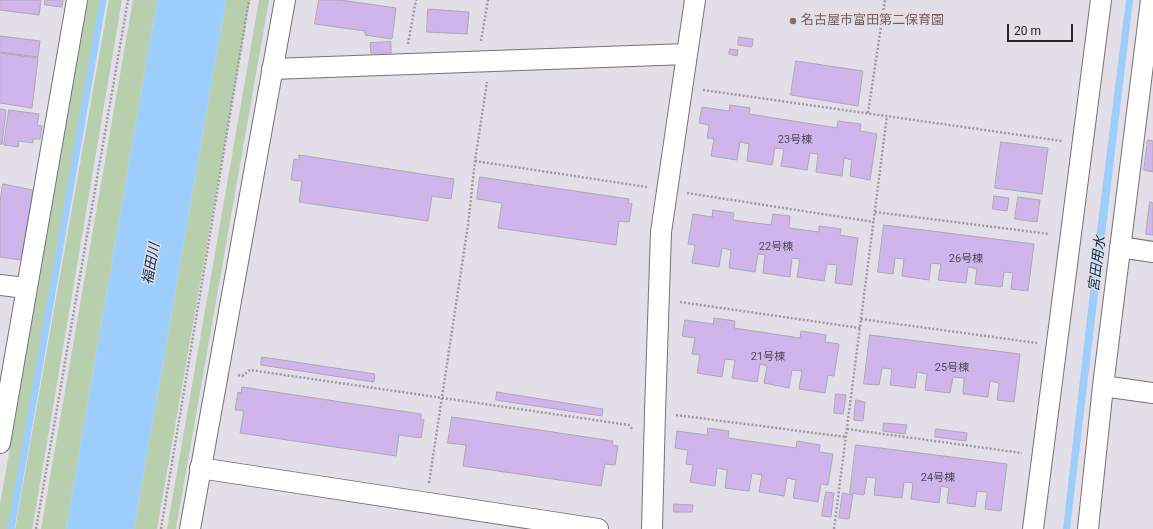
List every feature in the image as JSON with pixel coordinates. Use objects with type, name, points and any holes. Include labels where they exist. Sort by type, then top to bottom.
[{"type":"street","points":[[0,442],[77,0]]},
{"type":"street","points":[[190,529],[285,0]]},
{"type":"street","points":[[652,529],[660,232],[695,0]]},
{"type":"street","points":[[1033,529],[1101,0]]},
{"type":"street","points":[[1088,529],[1103,386],[1120,247],[1146,106],[1151,0]]},
{"type":"street","points":[[272,69],[687,54]]},
{"type":"street","points":[[1120,247],[1153,252]]},
{"type":"street","points":[[0,285],[26,288]]},
{"type":"street","points":[[1103,386],[1153,394]]},
{"type":"street","points":[[200,468],[426,504],[598,529]]},
{"type":"path","points":[[36,529],[128,0]]},
{"type":"path","points":[[161,529],[249,0]]},
{"type":"path","points":[[405,64],[416,0]]},
{"type":"path","points":[[426,504],[467,233],[475,161],[488,0]]},
{"type":"path","points":[[868,113],[884,0]]},
{"type":"path","points":[[682,87],[1082,144]]},
{"type":"path","points":[[834,529],[887,116]]},
{"type":"path","points":[[475,161],[874,222]]},
{"type":"path","points":[[875,212],[1070,237]]},
{"type":"path","points":[[658,299],[860,328]]},
{"type":"path","points":[[861,319],[1057,345]]},
{"type":"path","points":[[218,370],[242,376],[250,370],[629,425],[634,431],[654,433]]},
{"type":"path","points":[[654,412],[846,437]]},
{"type":"path","points":[[847,429],[1042,456]]},
{"type":"green space","points":[[88,0],[100,0],[8,529],[0,529],[0,505]]},
{"type":"green space","points":[[109,0],[122,0],[33,525],[32,529],[15,529]]},
{"type":"green space","points":[[133,0],[157,0],[66,529],[41,529]]},
{"type":"green space","points":[[226,0],[250,0],[157,529],[134,529]]},
{"type":"green space","points":[[259,0],[269,0],[176,529],[167,529]]},
{"type":"water","name":"福田川","points":[[157,0],[226,0],[134,529],[66,529]]},
{"type":"water","name":"宮田用水","points":[[1126,0],[1133,0],[1070,529],[1063,529],[1096,239]]},
{"type":"building","points":[[0,0],[41,0],[39,15],[0,10]]},
{"type":"building","points":[[45,0],[63,0],[62,7],[45,5]]},
{"type":"building","points":[[319,0],[340,0],[396,8],[392,39],[365,35],[365,31],[315,24]]},
{"type":"building","points":[[428,9],[469,12],[467,34],[427,32]]},
{"type":"building","points":[[0,36],[40,41],[38,57],[0,52]]},
{"type":"building","points":[[739,37],[753,39],[752,47],[738,45]]},
{"type":"building","points":[[391,42],[391,53],[371,53],[370,43]]},
{"type":"building","points":[[730,49],[738,50],[737,56],[729,54]]},
{"type":"building","points":[[0,53],[38,58],[32,108],[0,103]]},
{"type":"building","points":[[796,61],[863,71],[858,106],[791,95]]},
{"type":"building","points":[[730,105],[750,108],[749,114],[837,128],[838,121],[861,124],[860,131],[877,134],[870,180],[850,176],[852,160],[844,158],[842,176],[816,172],[818,154],[810,153],[807,170],[781,166],[784,149],[775,148],[772,165],[747,161],[749,144],[740,142],[737,160],[711,156],[714,139],[707,138],[709,125],[699,123],[702,107],[729,111]]},
{"type":"building","points":[[0,109],[6,110],[2,144],[0,144]]},
{"type":"building","points":[[9,110],[39,114],[37,125],[42,126],[40,139],[33,139],[33,143],[19,141],[18,147],[4,145]]},
{"type":"building","points":[[1148,140],[1153,141],[1153,172],[1144,170]]},
{"type":"building","points":[[1001,142],[1048,148],[1042,194],[995,188]]},
{"type":"building","points":[[299,155],[454,179],[451,199],[432,196],[428,221],[299,202],[302,181],[291,180],[294,159],[299,160]]},
{"type":"building","points":[[480,177],[629,199],[628,203],[632,204],[629,222],[619,221],[616,245],[498,228],[502,203],[477,199]]},
{"type":"building","points":[[3,184],[33,190],[21,260],[0,257],[0,203]]},
{"type":"building","points":[[994,196],[1009,198],[1007,211],[993,209]]},
{"type":"building","points":[[1018,197],[1040,200],[1037,222],[1015,219]]},
{"type":"building","points":[[1150,202],[1153,203],[1153,235],[1146,234]]},
{"type":"building","points":[[713,210],[734,213],[733,220],[771,225],[773,214],[790,216],[789,228],[819,232],[819,226],[841,229],[840,235],[858,238],[852,285],[835,283],[837,265],[827,264],[824,281],[797,277],[800,259],[792,258],[790,277],[763,273],[765,255],[758,254],[755,272],[729,268],[731,250],[722,248],[719,267],[692,263],[695,245],[688,244],[693,214],[712,217]]},
{"type":"building","points":[[884,225],[1034,244],[1028,291],[1011,289],[1013,273],[1004,272],[1002,287],[975,284],[977,269],[968,267],[966,283],[938,280],[941,264],[931,263],[929,280],[902,276],[904,259],[895,258],[893,274],[878,272]]},
{"type":"building","points":[[714,318],[735,321],[734,328],[800,338],[801,331],[826,335],[825,342],[839,344],[834,376],[828,375],[825,393],[799,389],[802,371],[792,370],[789,388],[764,383],[767,366],[760,364],[757,382],[732,378],[735,360],[725,359],[722,377],[697,373],[700,355],[692,354],[695,338],[682,336],[685,320],[713,324]]},
{"type":"building","points":[[870,335],[1020,354],[1014,402],[997,400],[999,383],[990,381],[988,397],[963,394],[964,378],[953,377],[950,393],[925,390],[927,374],[917,372],[915,388],[890,385],[892,369],[882,368],[879,385],[864,384]]},
{"type":"building","points":[[262,357],[375,374],[374,382],[261,365]]},
{"type":"building","points":[[242,387],[421,414],[421,419],[424,420],[421,438],[399,435],[396,456],[240,433],[244,411],[235,410],[238,392],[241,393]]},
{"type":"building","points":[[497,392],[603,409],[602,416],[496,400]]},
{"type":"building","points":[[836,394],[846,395],[843,414],[834,413]]},
{"type":"building","points":[[856,400],[865,402],[863,421],[854,420]]},
{"type":"building","points":[[452,417],[613,441],[612,445],[618,446],[615,465],[605,464],[601,486],[463,466],[466,445],[448,443]]},
{"type":"building","points":[[884,423],[907,425],[905,434],[883,431]]},
{"type":"building","points":[[708,428],[729,431],[728,438],[796,448],[797,441],[820,445],[819,452],[833,454],[828,485],[821,484],[818,502],[793,498],[796,480],[787,478],[784,496],[759,492],[762,475],[752,473],[749,491],[725,488],[727,470],[717,468],[715,486],[690,482],[693,465],[686,464],[688,450],[675,448],[677,431],[707,435]]},
{"type":"building","points":[[936,429],[967,433],[966,441],[935,437]]},
{"type":"building","points":[[856,445],[1007,464],[1001,511],[985,509],[987,492],[977,491],[975,507],[947,503],[949,488],[941,486],[939,503],[911,499],[913,483],[904,482],[902,498],[874,495],[876,478],[867,477],[864,495],[850,493]]},
{"type":"building","points":[[826,492],[834,493],[831,517],[822,516]]},
{"type":"building","points":[[843,493],[853,495],[849,519],[839,518]]},
{"type":"building","points":[[674,504],[693,505],[692,512],[674,512]]},
{"type":"waterway","points":[[11,529],[103,0]]},
{"type":"place","name":"名古屋市富田第二保育園","points":[[793,21]]}]
